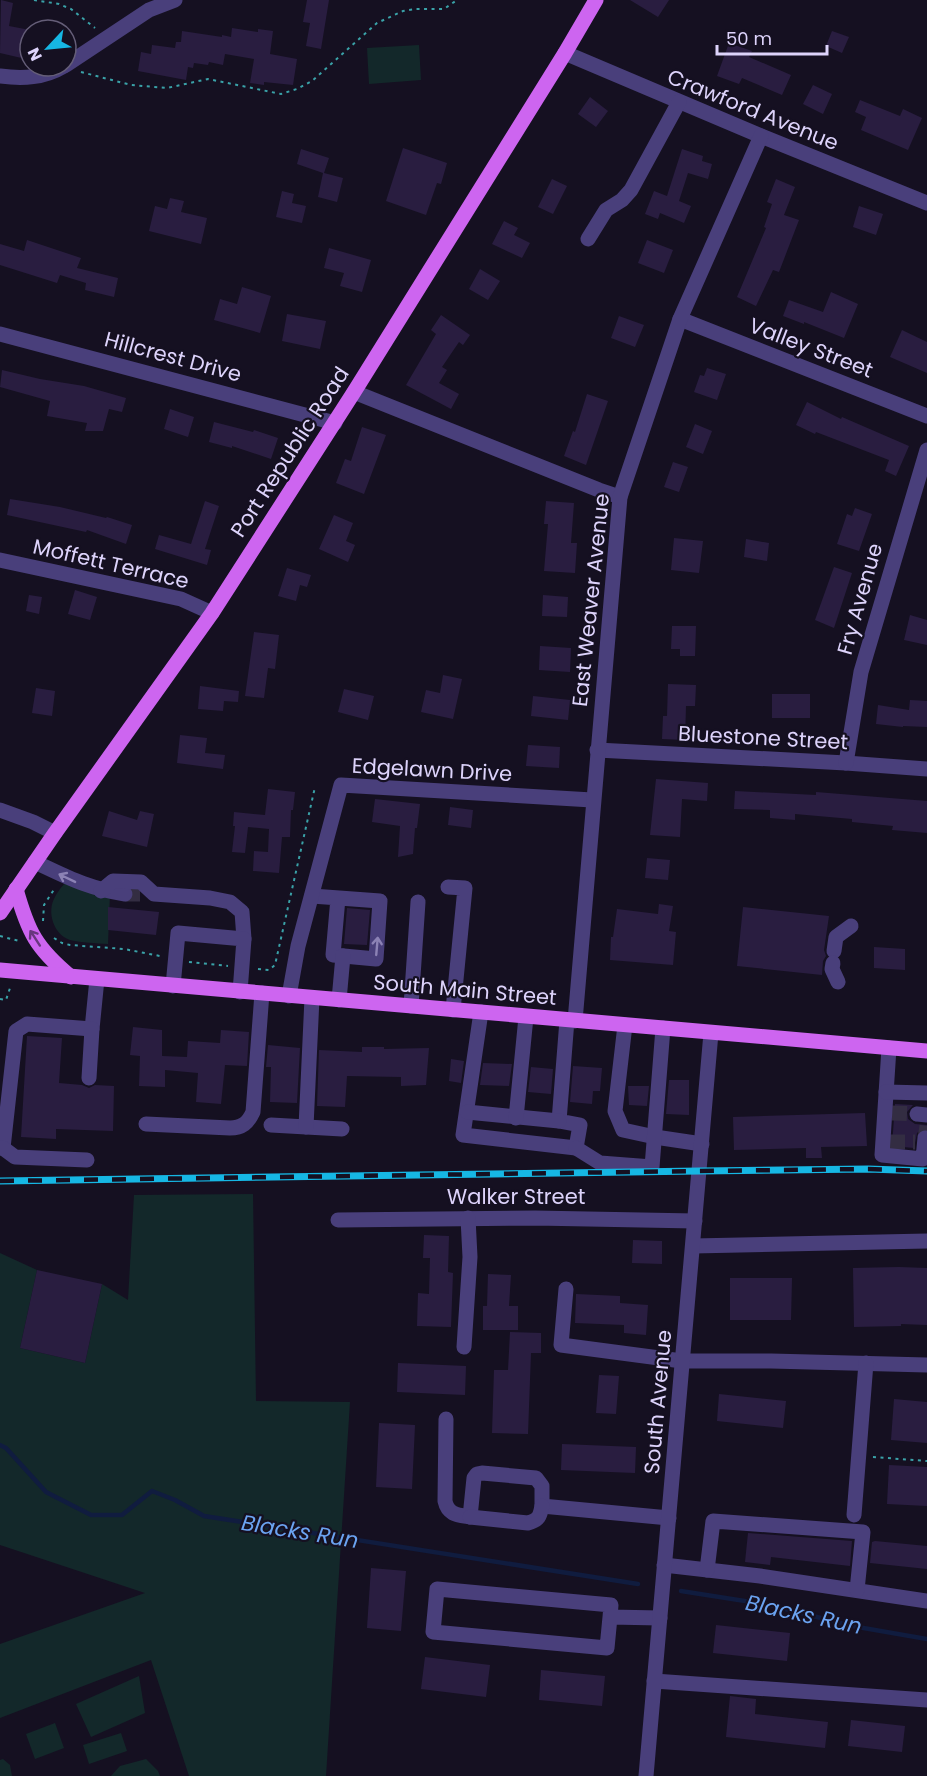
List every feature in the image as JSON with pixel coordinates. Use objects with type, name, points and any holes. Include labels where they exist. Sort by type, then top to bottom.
[{"type":"main road","name":"Port Republic Road","points":[[0,913],[212,613],[354,392],[596,0]]},
{"type":"main road","points":[[16,889],[33,938],[49,959],[71,977]]},
{"type":"main road","name":"South Main Street","points":[[0,970],[927,1051]]},
{"type":"street","points":[[78,57],[149,10],[175,0]]},
{"type":"street","name":"Crawford Avenue","points":[[565,53],[761,136],[925,197]]},
{"type":"street","points":[[0,76],[18,77]]},
{"type":"street","points":[[588,239],[606,210],[628,194],[679,102]]},
{"type":"street","name":"East Weaver Avenue","points":[[559,1121],[571,1020],[620,497],[680,319],[761,136]]},
{"type":"street","name":"Valley Street","points":[[680,319],[927,416]]},
{"type":"street","name":"Hillcrest Drive","points":[[0,333],[334,423]]},
{"type":"street","points":[[354,392],[620,497]]},
{"type":"street","name":"Fry Avenue","points":[[846,763],[861,672],[927,450]]},
{"type":"street","name":"Moffett Terrace","points":[[0,560],[181,599],[212,613]]},
{"type":"street","name":"Bluestone Street","points":[[597,750],[927,769]]},
{"type":"street","name":"Edgelawn Drive","points":[[289,996],[298,946],[341,785],[592,800]]},
{"type":"street","points":[[0,810],[55,833]]},
{"type":"street","points":[[35,862],[81,885],[101,891],[210,898],[230,902],[242,912],[240,992]]},
{"type":"street","points":[[101,891],[113,881],[141,882],[140,894]]},
{"type":"street","points":[[448,887],[465,888],[453,1010]]},
{"type":"street","points":[[312,896],[380,901],[376,958],[333,955],[338,898]]},
{"type":"street","points":[[411,1006],[418,902]]},
{"type":"street","points":[[838,982],[832,969],[836,937],[851,926]]},
{"type":"street","points":[[172,986],[178,933],[243,939]]},
{"type":"street","points":[[339,1000],[343,956]]},
{"type":"street","points":[[89,1078],[97,979]]},
{"type":"street","points":[[147,1124],[237,1128],[247,1123],[252,1112],[262,993]]},
{"type":"street","points":[[306,1127],[312,998]]},
{"type":"street","points":[[481,1012],[463,1135],[576,1148],[600,1163],[652,1167],[663,1028]]},
{"type":"street","points":[[516,1118],[526,1017]]},
{"type":"street","points":[[87,1160],[15,1157],[2,1148],[15,1031],[27,1024],[92,1029]]},
{"type":"street","points":[[625,1025],[615,1111],[623,1130],[702,1144]]},
{"type":"street","name":"South Avenue","points":[[646,1776],[711,1032]]},
{"type":"street","points":[[889,1048],[886,1092],[888,1113],[886,1142],[882,1155],[923,1159],[922,1141]]},
{"type":"street","points":[[886,1092],[927,1093]]},
{"type":"street","points":[[467,1112],[580,1125],[576,1148]]},
{"type":"street","points":[[271,1125],[342,1129]]},
{"type":"street","points":[[464,1347],[470,1265],[468,1218]]},
{"type":"street","name":"Walker Street","points":[[338,1220],[468,1218],[695,1221]]},
{"type":"street","points":[[693,1246],[927,1241]]},
{"type":"street","points":[[566,1289],[561,1345],[682,1361],[927,1365]]},
{"type":"street","points":[[854,1515],[866,1363]]},
{"type":"street","points":[[446,1419],[445,1504],[452,1514],[528,1523],[536,1521],[540,1517],[542,1506],[542,1486],[536,1478],[479,1473],[474,1478],[470,1516]]},
{"type":"street","points":[[542,1506],[669,1518]]},
{"type":"street","points":[[707,1570],[713,1521],[863,1532],[857,1590]]},
{"type":"street","points":[[664,1565],[927,1601]]},
{"type":"street","points":[[437,1589],[610,1605],[610,1617],[607,1648],[433,1632],[437,1589]]},
{"type":"street","points":[[610,1617],[660,1618]]},
{"type":"street","points":[[654,1681],[927,1700]]},
{"type":"path","points":[[34,0],[59,3],[71,9],[85,18],[105,39]]},
{"type":"path","points":[[78,70],[106,80],[131,85],[167,88],[208,80],[281,94],[312,81],[377,23],[403,11],[444,9],[457,0]]},
{"type":"path","points":[[52,937],[70,945],[124,949],[194,963],[269,970],[275,966],[315,787]]},
{"type":"path","points":[[43,922],[44,904],[63,876]]},
{"type":"path","points":[[858,1456],[927,1461]]},
{"type":"green space","points":[[419,45],[421,80],[369,84],[367,48]]},
{"type":"green space","points":[[72,875],[110,893],[108,944],[70,940],[56,928],[52,916],[52,903],[58,891]]},
{"type":"green space","points":[[253,1194],[256,1401],[350,1402],[326,1776],[189,1776],[151,1660],[0,1718],[0,1644],[145,1593],[0,1545],[0,1253],[37,1270],[20,1348],[85,1363],[102,1284],[128,1300],[134,1195]]},
{"type":"green space","points":[[139,1676],[145,1713],[91,1737],[76,1704]]},
{"type":"green space","points":[[55,1723],[64,1748],[35,1759],[26,1734]]},
{"type":"green space","points":[[121,1733],[127,1751],[89,1764],[83,1745]]},
{"type":"green space","points":[[3,1759],[10,1765],[12,1776],[0,1776],[0,1760]]},
{"type":"green space","points":[[146,1759],[160,1776],[111,1776],[120,1766]]},
{"type":"building","points":[[1,0],[13,3],[9,26],[18,28],[18,57],[0,53]]},
{"type":"building","points":[[307,0],[329,0],[321,49],[306,46],[310,23],[303,22]]},
{"type":"building","points":[[630,0],[669,0],[658,17]]},
{"type":"building","points":[[232,28],[258,32],[258,29],[273,31],[270,54],[297,59],[293,85],[250,83],[254,59],[225,54],[223,65],[209,62],[208,65],[194,63],[193,68],[188,67],[186,80],[138,71],[141,52],[151,54],[152,45],[175,48],[176,42],[181,42],[182,31],[231,37]]},
{"type":"building","points":[[832,31],[849,37],[842,53],[826,46]]},
{"type":"building","points":[[729,43],[752,51],[749,57],[791,75],[782,95],[742,78],[739,84],[717,76]]},
{"type":"building","points":[[813,85],[832,94],[823,114],[803,104]]},
{"type":"building","points":[[590,97],[608,111],[596,127],[578,114]]},
{"type":"building","points":[[860,100],[900,116],[903,109],[922,118],[908,150],[861,130],[866,117],[855,112]]},
{"type":"building","points":[[403,148],[447,163],[441,184],[437,183],[426,215],[386,201]]},
{"type":"building","points":[[301,149],[329,158],[324,173],[343,178],[337,202],[318,197],[323,173],[297,164]]},
{"type":"building","points":[[682,149],[703,156],[702,161],[712,164],[708,179],[688,173],[679,201],[691,206],[684,223],[660,213],[658,219],[645,214],[654,191],[667,196]]},
{"type":"building","points":[[552,179],[567,186],[553,214],[538,207]]},
{"type":"building","points":[[776,179],[795,187],[784,215],[799,220],[779,272],[773,270],[756,306],[737,297],[766,228],[764,227],[772,204],[767,202]]},
{"type":"building","points":[[282,191],[294,194],[292,203],[306,206],[302,223],[276,217]]},
{"type":"building","points":[[170,198],[184,201],[181,212],[207,218],[201,244],[149,231],[155,206],[167,209]]},
{"type":"building","points":[[859,206],[883,214],[876,235],[853,227]]},
{"type":"building","points":[[504,221],[518,228],[514,235],[530,243],[522,258],[492,244]]},
{"type":"building","points":[[27,240],[81,258],[77,268],[118,278],[114,297],[85,290],[86,283],[60,275],[57,283],[0,265],[0,244],[24,251]]},
{"type":"building","points":[[647,240],[673,250],[664,273],[638,263]]},
{"type":"building","points":[[329,248],[371,260],[362,292],[340,286],[344,273],[324,268]]},
{"type":"building","points":[[480,269],[500,281],[488,300],[469,289]]},
{"type":"building","points":[[242,287],[271,296],[260,333],[214,320],[220,299],[237,304]]},
{"type":"building","points":[[831,292],[858,304],[844,338],[783,316],[789,300],[823,312]]},
{"type":"building","points":[[287,314],[326,321],[320,349],[282,341]]},
{"type":"building","points":[[441,315],[470,335],[463,345],[459,342],[442,367],[447,370],[439,383],[459,394],[451,409],[406,385],[436,334],[431,330]]},
{"type":"building","points":[[619,316],[644,325],[635,347],[611,338]]},
{"type":"building","points":[[902,330],[927,342],[927,373],[890,357]]},
{"type":"building","points":[[707,368],[726,374],[717,400],[694,392],[700,375],[704,376]]},
{"type":"building","points":[[2,370],[84,386],[126,398],[122,412],[109,409],[103,431],[85,431],[87,423],[47,416],[50,401],[0,387]]},
{"type":"building","points":[[587,394],[608,401],[586,465],[564,456],[573,431],[575,432]]},
{"type":"building","points":[[807,402],[841,419],[842,417],[909,446],[896,476],[885,471],[889,460],[796,425]]},
{"type":"building","points":[[170,409],[194,417],[188,437],[164,429]]},
{"type":"building","points":[[214,422],[253,432],[254,430],[278,438],[271,459],[232,446],[232,448],[209,442]]},
{"type":"building","points":[[695,424],[712,431],[703,454],[686,447]]},
{"type":"building","points":[[362,427],[386,435],[364,494],[336,483],[345,459],[351,461]]},
{"type":"building","points":[[673,462],[688,467],[679,492],[664,487]]},
{"type":"building","points":[[10,499],[107,517],[132,525],[126,544],[87,530],[86,532],[7,515]]},
{"type":"building","points":[[205,501],[219,506],[205,549],[211,550],[207,565],[155,549],[159,535],[191,544]]},
{"type":"building","points":[[546,501],[574,503],[571,543],[577,543],[575,573],[544,571],[548,524],[544,524]]},
{"type":"building","points":[[855,508],[872,514],[859,551],[837,544],[847,514],[852,516]]},
{"type":"building","points":[[334,515],[353,523],[346,541],[355,545],[348,562],[319,549]]},
{"type":"building","points":[[674,538],[703,541],[699,573],[671,570]]},
{"type":"building","points":[[746,539],[769,543],[767,561],[744,557]]},
{"type":"building","points":[[834,567],[852,573],[834,628],[815,620]]},
{"type":"building","points":[[287,568],[311,575],[307,587],[300,585],[296,601],[278,596]]},
{"type":"building","points":[[75,590],[97,597],[90,620],[68,614]]},
{"type":"building","points":[[29,595],[42,597],[39,614],[26,611]]},
{"type":"building","points":[[543,595],[568,597],[567,617],[542,616]]},
{"type":"building","points":[[910,615],[927,620],[927,645],[904,640]]},
{"type":"building","points":[[672,626],[696,626],[695,656],[680,656],[680,649],[671,649]]},
{"type":"building","points":[[254,632],[279,635],[275,669],[268,668],[264,698],[245,696]]},
{"type":"building","points":[[540,646],[571,648],[570,672],[539,670]]},
{"type":"building","points":[[443,675],[462,679],[453,719],[421,712],[426,690],[440,693]]},
{"type":"building","points":[[668,684],[696,685],[695,706],[686,706],[685,740],[662,739],[663,716],[667,716]]},
{"type":"building","points":[[200,686],[239,691],[238,702],[224,701],[223,711],[198,709]]},
{"type":"building","points":[[36,688],[55,691],[52,716],[32,713]]},
{"type":"building","points":[[344,689],[374,696],[368,720],[338,712]]},
{"type":"building","points":[[772,694],[810,694],[810,718],[772,718]]},
{"type":"building","points":[[533,696],[570,700],[568,720],[531,716]]},
{"type":"building","points":[[910,700],[927,701],[927,727],[876,724],[878,705],[909,710]]},
{"type":"building","points":[[180,735],[207,738],[205,753],[225,755],[223,769],[177,763]]},
{"type":"building","points":[[528,745],[560,747],[559,768],[526,766]]},
{"type":"building","points":[[656,779],[708,783],[707,801],[682,799],[680,837],[650,835]]},
{"type":"building","points":[[268,789],[295,792],[293,810],[291,810],[290,837],[282,837],[279,873],[253,871],[254,851],[268,852],[269,829],[248,827],[245,853],[232,852],[234,812],[265,815]]},
{"type":"building","points":[[735,791],[816,795],[816,792],[927,801],[927,833],[892,830],[893,826],[852,822],[852,819],[795,814],[795,820],[770,818],[770,810],[734,809]]},
{"type":"building","points":[[375,799],[420,804],[413,854],[398,857],[400,826],[372,822]]},
{"type":"building","points":[[450,807],[473,810],[471,828],[448,825]]},
{"type":"building","points":[[109,811],[137,820],[140,811],[154,814],[147,847],[102,836]]},
{"type":"building","points":[[647,858],[670,860],[668,880],[645,878]]},
{"type":"building","points":[[659,904],[673,906],[669,931],[676,932],[673,965],[610,960],[611,937],[613,937],[617,909],[658,914]]},
{"type":"building","points":[[108,907],[159,912],[156,935],[108,930]]},
{"type":"building","points":[[743,907],[829,916],[822,975],[737,966]]},
{"type":"building","points":[[347,908],[370,910],[367,945],[344,944]]},
{"type":"building","points":[[874,947],[905,949],[905,970],[874,968]]},
{"type":"building","points":[[133,1027],[162,1030],[162,1056],[187,1057],[188,1041],[220,1043],[221,1030],[249,1032],[247,1066],[225,1065],[221,1104],[196,1102],[198,1073],[165,1070],[165,1087],[139,1086],[140,1056],[130,1055]]},
{"type":"building","points":[[27,1036],[62,1038],[59,1083],[82,1085],[89,1088],[95,1085],[114,1086],[113,1131],[56,1129],[56,1139],[21,1137]]},
{"type":"building","points":[[268,1045],[300,1048],[297,1103],[270,1102],[271,1067],[266,1067]]},
{"type":"building","points":[[362,1047],[429,1048],[426,1085],[401,1086],[401,1077],[347,1076],[345,1107],[317,1106],[319,1050],[362,1052]]},
{"type":"building","points":[[451,1059],[464,1061],[461,1083],[449,1081]]},
{"type":"building","points":[[483,1063],[512,1064],[509,1086],[480,1085]]},
{"type":"building","points":[[573,1066],[602,1068],[600,1091],[593,1091],[592,1104],[570,1102]]},
{"type":"building","points":[[531,1067],[553,1069],[551,1094],[528,1092]]},
{"type":"building","points":[[669,1080],[689,1080],[689,1115],[666,1114]]},
{"type":"building","points":[[628,1086],[649,1086],[647,1106],[629,1105]]},
{"type":"building","points":[[895,1104],[913,1105],[907,1112],[908,1119],[915,1124],[927,1125],[927,1129],[922,1129],[917,1133],[914,1148],[892,1146]]},
{"type":"building","points":[[865,1113],[867,1146],[821,1147],[822,1158],[806,1158],[806,1148],[734,1150],[733,1117]]},
{"type":"building","points":[[424,1235],[449,1236],[448,1272],[453,1273],[451,1327],[417,1326],[418,1293],[429,1294],[430,1258],[423,1258]]},
{"type":"building","points":[[633,1240],[662,1241],[662,1264],[632,1263]]},
{"type":"building","points":[[853,1268],[927,1268],[927,1325],[854,1327]]},
{"type":"building","points":[[37,1270],[102,1284],[85,1363],[20,1348]]},
{"type":"building","points":[[488,1274],[511,1275],[509,1306],[518,1306],[518,1330],[483,1330],[483,1306],[487,1306]]},
{"type":"building","points":[[730,1278],[792,1278],[791,1320],[730,1320]]},
{"type":"building","points":[[576,1294],[620,1296],[620,1303],[648,1305],[646,1335],[624,1333],[624,1325],[575,1323]]},
{"type":"building","points":[[510,1332],[541,1333],[541,1353],[531,1353],[528,1434],[492,1433],[494,1370],[508,1370]]},
{"type":"building","points":[[398,1363],[466,1366],[465,1395],[397,1392]]},
{"type":"building","points":[[599,1375],[619,1376],[616,1414],[596,1413]]},
{"type":"building","points":[[719,1394],[786,1401],[783,1428],[717,1421]]},
{"type":"building","points":[[894,1399],[927,1402],[927,1443],[891,1440]]},
{"type":"building","points":[[379,1423],[415,1425],[412,1489],[376,1487]]},
{"type":"building","points":[[562,1444],[636,1447],[635,1473],[561,1470]]},
{"type":"building","points":[[889,1465],[927,1467],[927,1506],[887,1504]]},
{"type":"building","points":[[748,1533],[852,1541],[850,1566],[771,1557],[770,1565],[745,1562]]},
{"type":"building","points":[[872,1542],[927,1546],[927,1569],[870,1563]]},
{"type":"building","points":[[371,1568],[406,1571],[401,1631],[367,1628]]},
{"type":"building","points":[[716,1625],[790,1633],[787,1661],[713,1653]]},
{"type":"building","points":[[425,1657],[490,1665],[486,1697],[421,1689]]},
{"type":"building","points":[[541,1670],[605,1676],[602,1706],[539,1700]]},
{"type":"building","points":[[730,1696],[756,1699],[755,1714],[828,1722],[825,1748],[726,1737]]},
{"type":"building","points":[[851,1720],[905,1726],[902,1752],[848,1746]]},
{"type":"waterway","name":"Blacks Run","points":[[0,1445],[6,1448],[46,1492],[91,1515],[122,1515],[152,1491],[175,1500],[204,1516],[638,1584]]},
{"type":"waterway","name":"Blacks Run","points":[[681,1591],[770,1605],[852,1626],[927,1639]]},
{"type":"tunnel","points":[[125,894],[140,894]]},
{"type":"tunnel","points":[[892,1113],[917,1114]]},
{"type":"tunnel","points":[[925,1138],[927,1126]]},
{"type":"tunnel","points":[[890,1142],[915,1142]]},
{"type":"railway","points":[[0,1181],[868,1169],[927,1171]]}]
